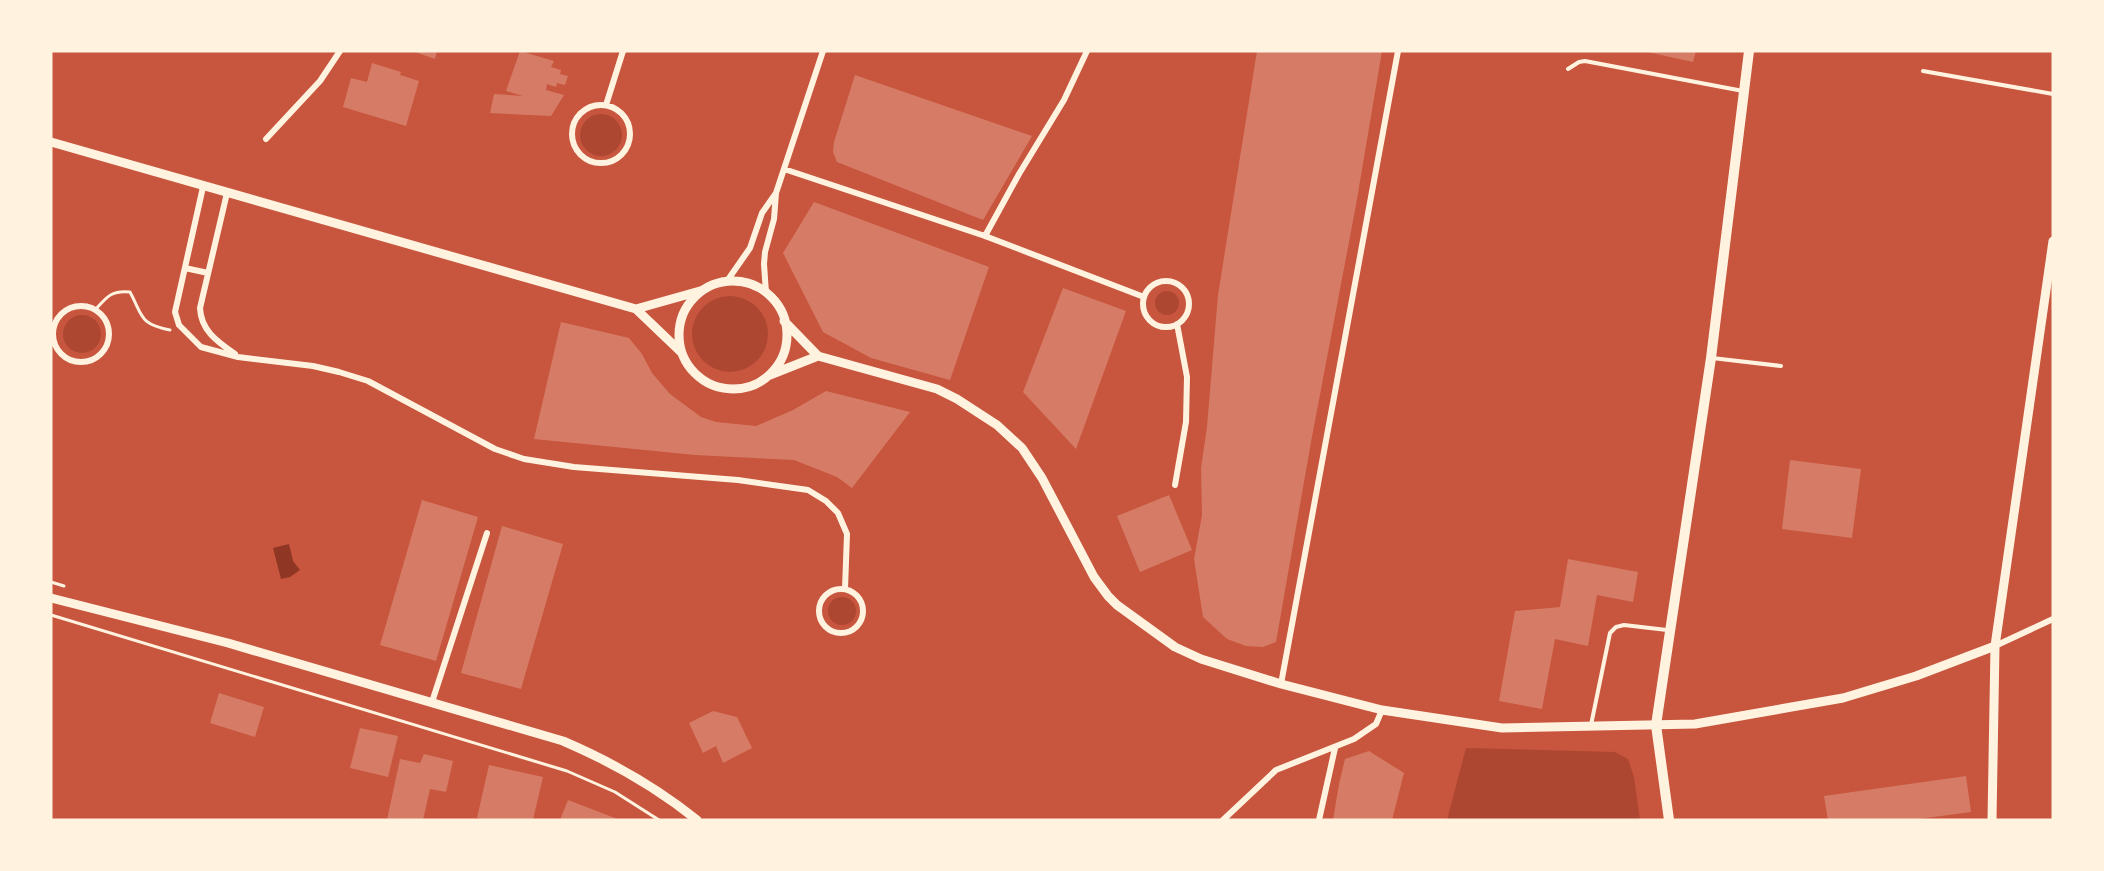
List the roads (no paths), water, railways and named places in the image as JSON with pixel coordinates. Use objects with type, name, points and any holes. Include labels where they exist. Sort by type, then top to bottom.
[{"type":"main road","points":[[1669,820],[1656,726],[1712,358],[1749,51]]},
{"type":"street","points":[[266,139],[320,81],[340,51]]},
{"type":"street","points":[[606,105],[623,51]]},
{"type":"street","points":[[766,293],[765,252],[774,219],[776,193],[822,51]]},
{"type":"street","points":[[985,236],[1064,100],[1087,51]]},
{"type":"street","points":[[1281,684],[1398,51]]},
{"type":"street","points":[[606,105],[622,114],[630,130],[629,139],[626,148],[613,160],[595,162],[578,152],[572,133],[574,123],[587,108],[606,105]]},
{"type":"street","points":[[51,142],[636,309],[682,353],[695,373],[715,386],[739,389],[754,385],[767,376],[779,363],[785,347],[787,338],[784,321],[777,305],[766,293],[744,282],[727,281],[704,290],[636,309]]},
{"type":"street","points":[[784,169],[985,236],[1144,297]]},
{"type":"street","points":[[203,187],[175,312],[180,325],[201,347],[237,357],[313,366],[355,376],[495,449],[524,459],[574,467],[738,480],[808,490],[826,501],[838,513],[847,534],[845,589]]},
{"type":"street","points":[[227,193],[200,308],[203,324],[214,339],[237,357]]},
{"type":"street","points":[[727,281],[747,253],[762,213],[776,193]]},
{"type":"street","points":[[1992,820],[1995,646],[2053,241]]},
{"type":"street","points":[[184,268],[208,273]]},
{"type":"street","points":[[1168,280],[1182,287],[1189,301],[1186,315],[1177,324],[1167,327],[1153,324],[1144,312],[1144,297],[1147,290],[1160,281],[1168,280]]},
{"type":"street","points":[[682,353],[679,338],[681,322],[692,300],[704,290]]},
{"type":"street","points":[[83,306],[95,310],[105,320],[108,337],[103,350],[93,359],[78,362],[65,357],[56,346],[52,332],[59,316],[70,308],[83,306]]},
{"type":"street","points":[[784,321],[818,356],[937,389],[998,425],[1022,448],[1042,478],[1094,577],[1108,596],[1117,605],[1183,651],[1201,659],[1281,684],[1382,710],[1502,728],[1695,724],[1843,698],[1916,676],[1995,646],[2053,619]]},
{"type":"street","points":[[1175,485],[1186,422],[1187,377],[1177,324]]},
{"type":"street","points":[[767,376],[818,356]]},
{"type":"street","points":[[432,702],[487,533]]},
{"type":"street","points":[[838,588],[845,589],[853,592],[859,598],[863,606],[862,615],[853,630],[836,633],[825,627],[818,610],[827,593],[838,588]]},
{"type":"street","points":[[51,598],[228,644],[563,741],[637,777],[697,820]]},
{"type":"street","points":[[1223,820],[1276,770],[1354,739],[1376,723],[1382,710]]},
{"type":"street","points":[[1319,820],[1335,748]]},
{"type":"lane","points":[[1569,69],[1585,60],[1743,91]]},
{"type":"lane","points":[[1923,70],[2053,94]]},
{"type":"lane","points":[[1712,358],[1781,366]]},
{"type":"lane","points":[[1591,727],[1610,633],[1616,627],[1624,625],[1671,631]]}]
